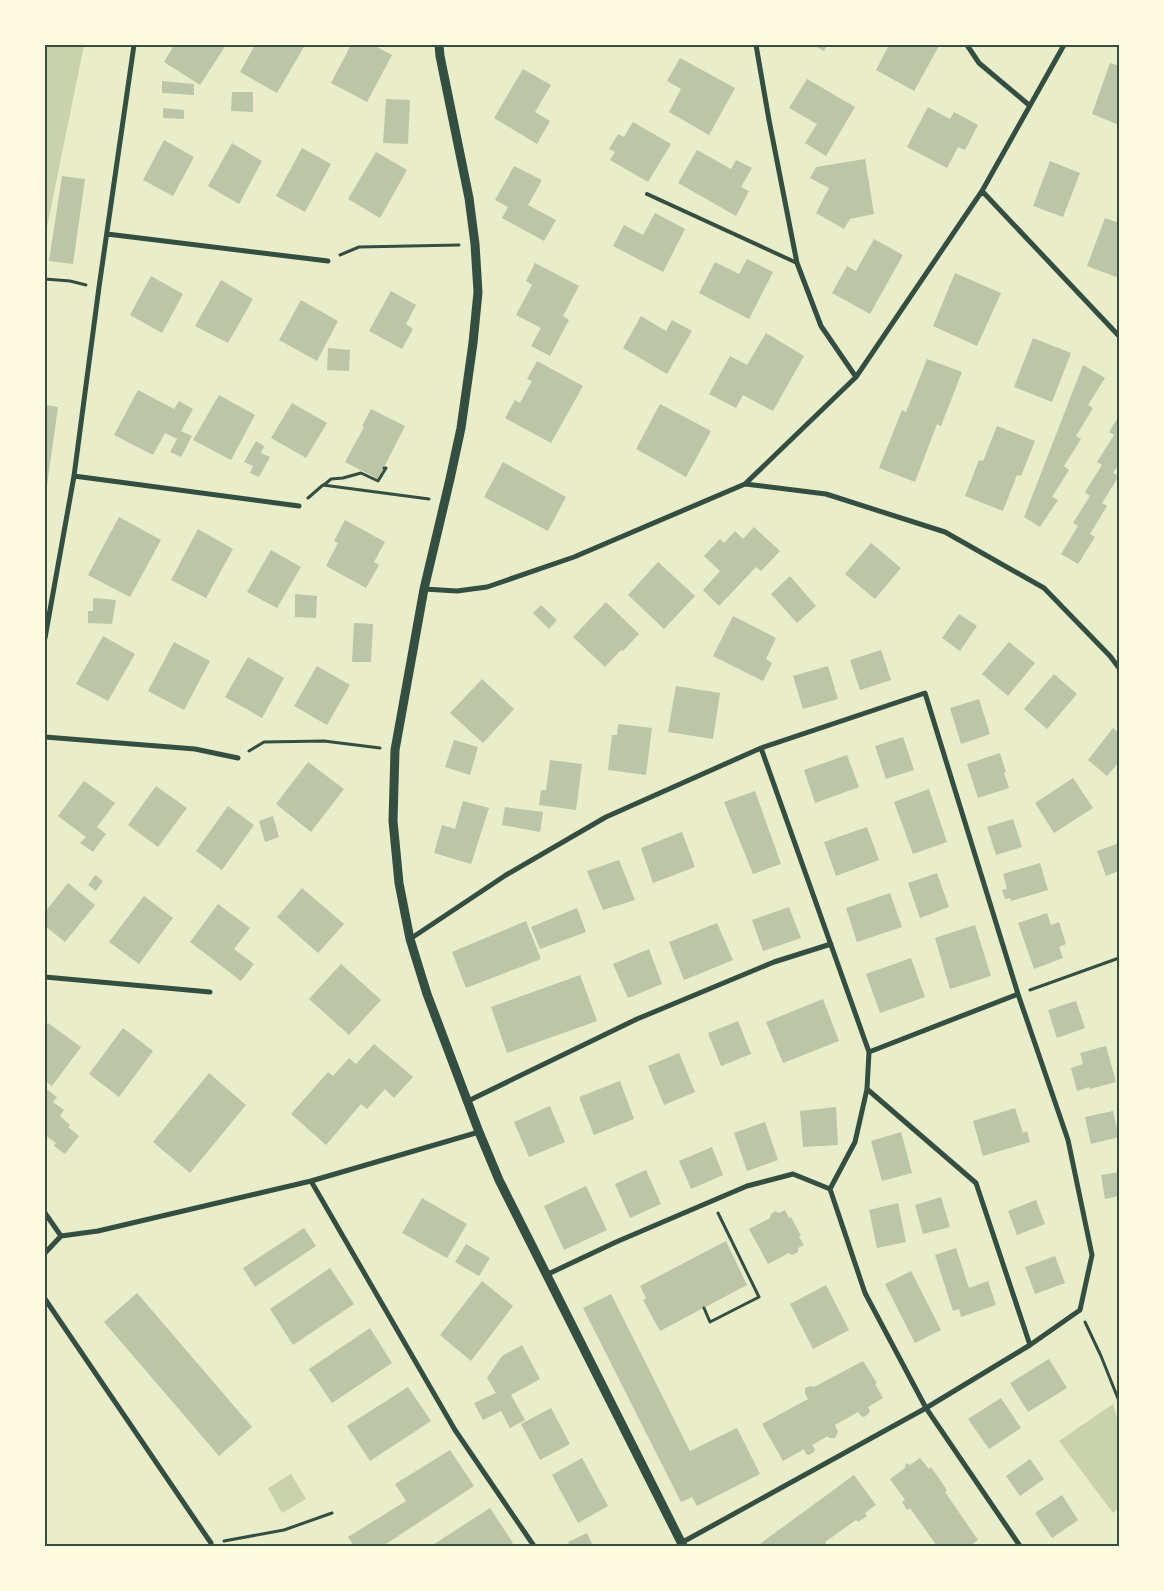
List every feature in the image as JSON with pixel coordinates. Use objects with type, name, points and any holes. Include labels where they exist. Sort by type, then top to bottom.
[{"type":"street","points":[[45,638],[74,476],[134,45]]},
{"type":"street","points":[[410,939],[506,874],[606,817],[761,748],[925,693],[1018,994],[1068,1140],[1092,1255],[1080,1310],[1030,1345],[926,1408],[682,1544],[498,1180],[427,994],[410,939],[399,883],[393,821],[395,750],[424,589],[460,428],[473,343],[478,292],[475,244],[469,198],[440,56],[440,45]]},
{"type":"street","points":[[756,45],[797,263],[822,326],[856,377]]},
{"type":"street","points":[[967,45],[979,63],[1029,105]]},
{"type":"street","points":[[424,589],[457,591],[487,587],[574,557],[745,484],[856,377],[982,190],[1064,45]]},
{"type":"street","points":[[982,190],[1119,336]]},
{"type":"street","points":[[107,234],[328,261]]},
{"type":"street","points":[[74,476],[299,506]]},
{"type":"street","points":[[745,484],[826,494],[945,532],[1044,588],[1110,656],[1119,668]]},
{"type":"street","points":[[45,737],[195,749],[238,758]]},
{"type":"street","points":[[761,748],[869,1052],[867,1089],[855,1142],[830,1189],[865,1293],[926,1408],[1020,1546]]},
{"type":"street","points":[[468,1101],[637,1019],[774,962],[831,944]]},
{"type":"street","points":[[45,977],[210,992]]},
{"type":"street","points":[[869,1052],[1018,994]]},
{"type":"street","points":[[867,1089],[976,1183],[1030,1345]]},
{"type":"street","points":[[45,1254],[61,1236],[98,1230],[311,1181],[479,1132]]},
{"type":"street","points":[[546,1275],[616,1242],[747,1186],[793,1174],[830,1189]]},
{"type":"street","points":[[311,1181],[455,1430],[534,1546]]},
{"type":"street","points":[[45,1213],[61,1236]]},
{"type":"street","points":[[45,1298],[211,1543]]},
{"type":"lane","points":[[647,194],[797,263]]},
{"type":"path","points":[[328,261],[359,247],[475,244]]},
{"type":"path","points":[[45,279],[70,281],[99,287]]},
{"type":"path","points":[[299,506],[331,479],[361,473],[378,481],[386,468],[384,468]]},
{"type":"path","points":[[324,485],[445,501]]},
{"type":"path","points":[[238,758],[264,742],[324,741],[395,750]]},
{"type":"path","points":[[1018,994],[1119,958]]},
{"type":"path","points":[[704,1308],[710,1322],[758,1297],[712,1202]]},
{"type":"path","points":[[1080,1310],[1102,1356],[1119,1400]]},
{"type":"path","points":[[211,1543],[284,1530],[332,1513]]},
{"type":"green space","points":[[45,45],[84,45],[45,237]]},
{"type":"green space","points":[[1113,1404],[1119,1425],[1119,1507],[1113,1513],[1059,1441]]},
{"type":"green space","points":[[291,1474],[306,1499],[282,1513],[268,1488]]},
{"type":"building","points":[[174,45],[226,45],[200,85],[164,62]]},
{"type":"building","points":[[255,45],[305,45],[277,93],[240,72]]},
{"type":"building","points":[[351,45],[373,45],[392,55],[367,102],[331,83]]},
{"type":"building","points":[[813,45],[827,45],[824,51]]},
{"type":"building","points":[[889,45],[939,46],[914,91],[876,70]]},
{"type":"building","points":[[680,58],[735,88],[709,135],[669,112],[681,89],[667,81]]},
{"type":"building","points":[[1110,63],[1119,66],[1119,125],[1092,114]]},
{"type":"building","points":[[523,69],[551,85],[535,112],[550,121],[537,144],[494,118]]},
{"type":"building","points":[[807,79],[855,107],[826,156],[805,143],[817,124],[789,108]]},
{"type":"building","points":[[162,81],[194,84],[194,95],[162,93]]},
{"type":"building","points":[[232,92],[253,92],[253,112],[231,111]]},
{"type":"building","points":[[386,99],[410,100],[408,144],[383,143]]},
{"type":"building","points":[[928,107],[950,119],[954,112],[978,125],[965,150],[958,147],[947,168],[907,147]]},
{"type":"building","points":[[163,108],[184,110],[184,119],[163,118]]},
{"type":"building","points":[[633,122],[671,144],[648,182],[610,160],[615,152],[609,149],[618,134],[624,137]]},
{"type":"building","points":[[164,140],[194,157],[173,196],[143,180]]},
{"type":"building","points":[[232,143],[262,161],[239,204],[208,186]]},
{"type":"building","points":[[302,148],[331,164],[305,212],[276,196]]},
{"type":"building","points":[[697,150],[731,169],[736,160],[752,168],[741,187],[749,191],[736,216],[678,183]]},
{"type":"building","points":[[376,152],[407,170],[380,218],[348,199]]},
{"type":"building","points":[[865,159],[874,214],[850,219],[844,229],[816,213],[829,188],[810,178],[816,167]]},
{"type":"building","points":[[1050,161],[1080,173],[1063,217],[1033,206]]},
{"type":"building","points":[[514,166],[542,180],[528,205],[556,220],[544,241],[502,218],[508,207],[495,200]]},
{"type":"building","points":[[62,176],[85,179],[73,264],[49,261]]},
{"type":"building","points":[[655,213],[685,229],[663,272],[613,246],[624,225],[643,235]]},
{"type":"building","points":[[1105,218],[1119,223],[1119,278],[1087,266]]},
{"type":"building","points":[[874,239],[903,255],[870,314],[832,293],[847,266],[856,271]]},
{"type":"building","points":[[747,259],[773,272],[749,319],[699,293],[715,262],[739,274]]},
{"type":"building","points":[[535,263],[579,286],[563,316],[569,320],[550,356],[531,346],[541,328],[516,315],[532,285],[526,281]]},
{"type":"building","points":[[955,273],[1001,293],[977,346],[933,326]]},
{"type":"building","points":[[151,276],[183,294],[162,333],[130,315]]},
{"type":"building","points":[[221,280],[253,299],[228,343],[195,326]]},
{"type":"building","points":[[391,291],[416,305],[406,324],[413,329],[402,349],[369,331]]},
{"type":"building","points":[[301,300],[338,321],[317,361],[279,340]]},
{"type":"building","points":[[641,316],[666,331],[672,320],[692,331],[667,374],[623,348]]},
{"type":"building","points":[[766,333],[804,356],[773,411],[743,395],[736,408],[709,394],[730,356],[747,365]]},
{"type":"building","points":[[1033,338],[1071,353],[1052,402],[1014,387]]},
{"type":"building","points":[[328,348],[350,350],[349,371],[327,370]]},
{"type":"building","points":[[927,359],[962,372],[941,426],[937,424],[915,482],[879,468],[902,410],[906,412]]},
{"type":"building","points":[[537,361],[583,386],[551,443],[505,418],[515,400],[520,403],[532,381],[527,379]]},
{"type":"building","points":[[1083,365],[1105,378],[1088,405],[1093,408],[1076,436],[1081,439],[1064,466],[1069,470],[1052,497],[1058,500],[1040,527],[1024,517]]},
{"type":"building","points":[[138,390],[174,409],[179,401],[193,409],[181,431],[192,436],[181,457],[170,452],[177,439],[165,433],[153,455],[114,435]]},
{"type":"building","points":[[219,395],[255,415],[231,460],[193,440]]},
{"type":"building","points":[[292,403],[327,423],[306,458],[271,438]]},
{"type":"building","points":[[660,404],[711,431],[686,477],[636,449]]},
{"type":"building","points":[[45,405],[58,407],[46,492],[45,492]]},
{"type":"building","points":[[371,409],[405,426],[378,479],[345,462],[364,427],[362,426]]},
{"type":"building","points":[[1119,416],[1119,464],[1113,473],[1119,476],[1102,503],[1107,506],[1090,534],[1095,537],[1078,564],[1061,554],[1078,526],[1073,523],[1090,496],[1085,492],[1102,465],[1097,462],[1114,435],[1109,432]]},
{"type":"building","points":[[997,426],[1035,441],[1021,476],[1017,475],[1003,511],[965,496],[979,460],[983,461]]},
{"type":"building","points":[[256,441],[264,446],[261,453],[270,457],[259,477],[250,473],[253,466],[244,462]]},
{"type":"building","points":[[503,462],[566,497],[548,531],[484,497]]},
{"type":"building","points":[[119,517],[161,540],[130,597],[88,575]]},
{"type":"building","points":[[345,520],[385,542],[374,562],[379,565],[366,588],[326,566],[338,543],[334,541]]},
{"type":"building","points":[[754,527],[780,551],[761,571],[756,567],[719,606],[703,590],[720,571],[704,556],[720,539],[724,543],[735,531],[743,539]]},
{"type":"building","points":[[198,529],[233,549],[206,598],[171,580]]},
{"type":"building","points":[[871,543],[901,568],[875,599],[845,574]]},
{"type":"building","points":[[271,550],[301,567],[277,608],[247,592]]},
{"type":"building","points":[[658,562],[695,596],[664,629],[628,595]]},
{"type":"building","points":[[790,576],[816,606],[797,623],[771,594]]},
{"type":"building","points":[[295,594],[317,596],[316,618],[295,617]]},
{"type":"building","points":[[93,598],[116,600],[112,624],[88,623],[88,611],[93,611]]},
{"type":"building","points":[[606,602],[639,634],[605,667],[573,637]]},
{"type":"building","points":[[541,605],[557,620],[549,629],[533,613]]},
{"type":"building","points":[[959,614],[977,626],[960,651],[942,638]]},
{"type":"building","points":[[733,616],[776,638],[766,659],[772,663],[763,681],[713,656]]},
{"type":"building","points":[[354,623],[373,624],[371,662],[352,662]]},
{"type":"building","points":[[103,636],[135,654],[108,701],[76,684]]},
{"type":"building","points":[[174,642],[210,661],[184,710],[148,691]]},
{"type":"building","points":[[1009,642],[1035,663],[1008,696],[982,674]]},
{"type":"building","points":[[881,650],[891,680],[860,690],[850,660]]},
{"type":"building","points":[[248,657],[284,678],[262,718],[225,697]]},
{"type":"building","points":[[317,666],[350,685],[327,725],[294,706]]},
{"type":"building","points":[[828,666],[838,699],[803,709],[793,676]]},
{"type":"building","points":[[1054,674],[1077,694],[1047,729],[1024,709]]},
{"type":"building","points":[[482,679],[514,709],[483,743],[450,713]]},
{"type":"building","points":[[676,686],[720,693],[713,739],[668,732]]},
{"type":"building","points":[[979,699],[990,734],[961,744],[950,708]]},
{"type":"building","points":[[618,724],[652,728],[646,775],[608,770],[612,735],[617,735]]},
{"type":"building","points":[[1113,728],[1119,733],[1119,762],[1107,776],[1088,760]]},
{"type":"building","points":[[903,737],[914,770],[886,779],[875,746]]},
{"type":"building","points":[[454,740],[478,747],[470,775],[445,767]]},
{"type":"building","points":[[1000,753],[1009,788],[978,798],[967,764]]},
{"type":"building","points":[[847,755],[859,787],[815,803],[804,770]]},
{"type":"building","points":[[550,760],[582,764],[576,810],[539,805],[541,790],[546,790]]},
{"type":"building","points":[[308,762],[344,789],[311,832],[276,804]]},
{"type":"building","points":[[1073,778],[1093,808],[1054,833],[1035,803]]},
{"type":"building","points":[[84,781],[115,803],[97,827],[106,834],[93,852],[80,843],[86,837],[58,816]]},
{"type":"building","points":[[156,786],[187,808],[158,847],[128,825]]},
{"type":"building","points":[[929,789],[947,842],[913,854],[894,802]]},
{"type":"building","points":[[755,791],[781,864],[753,874],[724,802]]},
{"type":"building","points":[[463,801],[489,808],[471,864],[434,853],[442,825],[455,829]]},
{"type":"building","points":[[228,806],[254,825],[222,870],[196,851]]},
{"type":"building","points":[[505,807],[543,812],[540,832],[502,825]]},
{"type":"building","points":[[273,816],[279,837],[265,842],[259,821]]},
{"type":"building","points":[[1013,819],[1022,847],[996,855],[987,827]]},
{"type":"building","points":[[867,827],[879,860],[836,876],[824,842]]},
{"type":"building","points":[[682,832],[695,867],[653,883],[641,848]]},
{"type":"building","points":[[1119,843],[1119,871],[1106,876],[1097,851]]},
{"type":"building","points":[[619,860],[635,900],[603,910],[587,871]]},
{"type":"building","points":[[1040,863],[1048,890],[1011,901],[1010,898],[1005,899],[1002,890],[1007,889],[1003,874]]},
{"type":"building","points":[[937,873],[949,907],[920,918],[908,883]]},
{"type":"building","points":[[95,875],[103,881],[96,891],[88,885]]},
{"type":"building","points":[[68,883],[95,905],[65,942],[45,926],[45,912]]},
{"type":"building","points":[[302,888],[344,924],[318,953],[277,917]]},
{"type":"building","points":[[890,893],[902,927],[857,942],[846,908]]},
{"type":"building","points":[[144,896],[173,918],[139,964],[109,942]]},
{"type":"building","points":[[218,904],[250,928],[234,949],[254,964],[241,981],[190,942]]},
{"type":"building","points":[[789,907],[801,938],[763,951],[752,920]]},
{"type":"building","points":[[577,908],[586,932],[540,949],[531,927]]},
{"type":"building","points":[[1047,913],[1051,925],[1059,922],[1066,944],[1059,947],[1063,958],[1034,969],[1018,923]]},
{"type":"building","points":[[526,921],[541,959],[466,988],[452,952]]},
{"type":"building","points":[[717,923],[733,960],[684,980],[669,942]]},
{"type":"building","points":[[975,925],[991,976],[950,989],[935,938]]},
{"type":"building","points":[[649,949],[662,984],[628,998],[613,964]]},
{"type":"building","points":[[911,958],[925,997],[880,1013],[866,974]]},
{"type":"building","points":[[341,964],[381,1000],[349,1035],[309,999]]},
{"type":"building","points":[[580,975],[597,1021],[507,1053],[491,1007]]},
{"type":"building","points":[[823,999],[839,1041],[783,1063],[766,1022]]},
{"type":"building","points":[[1076,1001],[1085,1028],[1057,1038],[1048,1010]]},
{"type":"building","points":[[738,1021],[751,1054],[721,1066],[708,1033]]},
{"type":"building","points":[[48,1023],[81,1047],[52,1086],[45,1081],[45,1027]]},
{"type":"building","points":[[123,1028],[153,1051],[119,1097],[89,1074]]},
{"type":"building","points":[[374,1044],[413,1077],[394,1098],[385,1089],[367,1109],[361,1104],[326,1145],[291,1114],[328,1072],[333,1076],[349,1058],[356,1064]]},
{"type":"building","points":[[1106,1046],[1116,1082],[1077,1091],[1071,1068],[1083,1064],[1080,1053]]},
{"type":"building","points":[[679,1053],[695,1092],[664,1105],[648,1066]]},
{"type":"building","points":[[209,1073],[246,1105],[190,1173],[153,1142]]},
{"type":"building","points":[[620,1081],[634,1119],[594,1135],[579,1097]]},
{"type":"building","points":[[45,1088],[57,1097],[53,1102],[64,1110],[60,1116],[70,1125],[68,1127],[79,1136],[65,1154],[54,1146],[56,1143],[45,1135],[47,1132],[45,1130]]},
{"type":"building","points":[[550,1106],[565,1142],[529,1157],[514,1122]]},
{"type":"building","points":[[836,1107],[838,1145],[803,1147],[800,1111]]},
{"type":"building","points":[[1015,1108],[1023,1133],[1027,1131],[1030,1142],[983,1156],[973,1121]]},
{"type":"building","points":[[1113,1111],[1119,1137],[1091,1144],[1085,1117]]},
{"type":"building","points":[[765,1122],[778,1160],[747,1171],[734,1133]]},
{"type":"building","points":[[901,1132],[912,1173],[882,1181],[871,1141]]},
{"type":"building","points":[[712,1147],[723,1175],[691,1189],[679,1161]]},
{"type":"building","points":[[646,1170],[661,1204],[630,1218],[615,1184]]},
{"type":"building","points":[[1119,1172],[1119,1196],[1105,1199],[1101,1175]]},
{"type":"building","points":[[586,1186],[607,1230],[564,1250],[544,1206]]},
{"type":"building","points":[[941,1197],[950,1227],[923,1234],[915,1205]]},
{"type":"building","points":[[422,1198],[467,1224],[447,1258],[402,1233]]},
{"type":"building","points":[[1036,1200],[1045,1224],[1017,1235],[1008,1211]]},
{"type":"building","points":[[898,1203],[906,1242],[877,1248],[869,1210]]},
{"type":"building","points":[[785,1210],[789,1218],[791,1217],[804,1245],[798,1248],[798,1252],[792,1255],[789,1253],[768,1264],[749,1229],[770,1218],[771,1214],[775,1211],[779,1213]]},
{"type":"building","points":[[304,1228],[316,1246],[255,1287],[243,1268]]},
{"type":"building","points":[[726,1241],[747,1285],[660,1331],[643,1300],[646,1298],[640,1286]]},
{"type":"building","points":[[466,1244],[490,1258],[479,1276],[455,1262]]},
{"type":"building","points":[[956,1248],[969,1288],[988,1281],[996,1305],[961,1317],[959,1309],[953,1311],[935,1255]]},
{"type":"building","points":[[1055,1256],[1065,1283],[1035,1294],[1025,1267]]},
{"type":"building","points":[[330,1268],[354,1304],[293,1345],[270,1309]]},
{"type":"building","points":[[911,1271],[941,1330],[915,1343],[885,1284]]},
{"type":"building","points":[[482,1281],[513,1306],[471,1361],[440,1335]]},
{"type":"building","points":[[826,1285],[849,1330],[813,1349],[790,1304]]},
{"type":"building","points":[[137,1293],[252,1427],[219,1456],[104,1322]]},
{"type":"building","points":[[611,1294],[690,1451],[737,1428],[760,1474],[697,1506],[692,1497],[681,1502],[583,1308]]},
{"type":"building","points":[[370,1328],[392,1363],[332,1403],[309,1369]]},
{"type":"building","points":[[522,1345],[540,1379],[511,1395],[525,1420],[510,1428],[501,1411],[483,1420],[474,1403],[496,1393],[487,1378],[502,1356]]},
{"type":"building","points":[[1049,1359],[1067,1388],[1028,1412],[1010,1383]]},
{"type":"building","points":[[863,1361],[877,1383],[875,1384],[883,1398],[868,1407],[870,1411],[864,1417],[858,1412],[835,1425],[838,1432],[835,1438],[829,1438],[828,1436],[812,1445],[815,1449],[814,1452],[809,1455],[806,1454],[804,1449],[783,1461],[762,1424],[808,1399],[805,1388],[814,1387]]},
{"type":"building","points":[[408,1387],[431,1421],[370,1461],[347,1426]]},
{"type":"building","points":[[1001,1398],[1021,1428],[989,1449],[968,1419]]},
{"type":"building","points":[[551,1408],[570,1444],[540,1460],[521,1424]]},
{"type":"building","points":[[450,1450],[474,1486],[383,1546],[354,1546],[348,1537],[406,1501],[395,1484]]},
{"type":"building","points":[[582,1458],[608,1506],[578,1523],[552,1475]]},
{"type":"building","points":[[920,1458],[929,1469],[931,1467],[947,1490],[945,1492],[978,1540],[970,1546],[937,1546],[910,1508],[907,1510],[902,1502],[905,1500],[890,1479],[905,1468],[906,1463],[910,1465]]},
{"type":"building","points":[[1030,1459],[1044,1479],[1020,1496],[1006,1476]]},
{"type":"building","points":[[854,1475],[876,1505],[865,1513],[867,1516],[858,1522],[856,1520],[825,1542],[827,1545],[757,1546]]},
{"type":"building","points":[[1062,1495],[1078,1520],[1052,1538],[1035,1513]]},
{"type":"building","points":[[490,1508],[513,1543],[509,1546],[431,1546]]},
{"type":"building","points":[[587,1533],[593,1546],[570,1546],[568,1542]]}]
